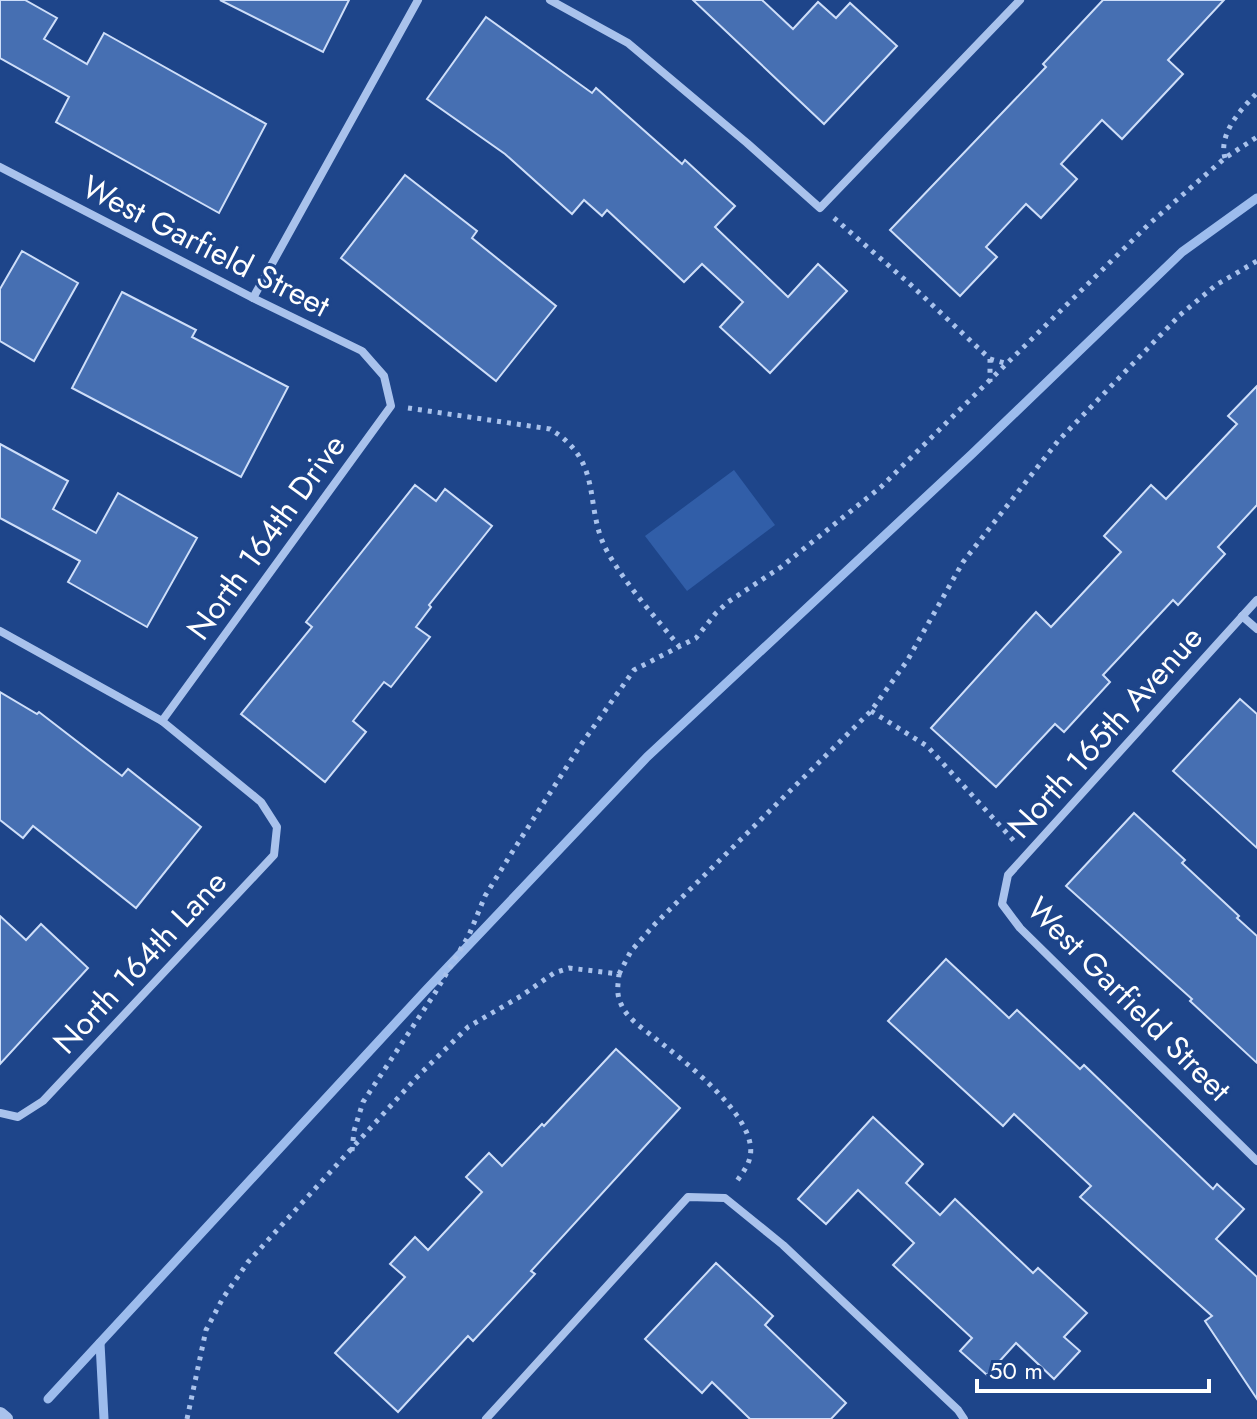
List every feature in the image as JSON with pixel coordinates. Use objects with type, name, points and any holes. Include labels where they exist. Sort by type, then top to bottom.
[{"type":"street","points":[[253,298],[418,0]]},
{"type":"street","points":[[550,0],[628,43],[820,208],[1020,0]]},
{"type":"street","name":"West Garfield Street","points":[[0,167],[362,351],[384,376],[391,406]]},
{"type":"street","name":"North 164th Drive","points":[[162,721],[391,406]]},
{"type":"street","name":"North 165th Avenue","points":[[1002,904],[1008,875],[1257,600]]},
{"type":"street","points":[[1242,616],[1257,629]]},
{"type":"street","points":[[0,631],[162,721]]},
{"type":"street","name":"North 164th Lane","points":[[0,1113],[18,1117],[43,1101],[274,855],[277,827],[261,802],[162,721]]},
{"type":"street","name":"West Garfield Street","points":[[1002,904],[1020,928],[1257,1161]]},
{"type":"street","points":[[486,1419],[688,1197],[725,1198],[783,1245],[964,1419]]},
{"type":"street","points":[[0,1414],[6,1419]]},
{"type":"path","points":[[1225,158],[1222,147],[1229,128],[1241,108],[1257,93]]},
{"type":"path","points":[[352,1151],[354,1131],[363,1102],[435,993],[469,935],[485,896],[580,746],[634,670],[696,638],[728,602],[781,567],[881,487],[1112,258],[1225,158],[1257,137]]},
{"type":"path","points":[[820,208],[850,230],[990,359],[1008,364]]},
{"type":"path","points":[[725,1198],[747,1167],[751,1141],[736,1114],[716,1090],[622,1008],[617,992],[619,974],[631,951],[871,711],[907,661],[963,562],[1058,441],[1180,315],[1216,285],[1257,261]]},
{"type":"path","points":[[990,359],[990,382]]},
{"type":"path","points":[[391,406],[526,424],[550,429],[567,439],[589,476],[598,529],[608,552],[679,646]]},
{"type":"path","points":[[871,711],[927,746],[1026,854]]},
{"type":"path","points":[[187,1419],[206,1330],[223,1298],[248,1262],[436,1058],[487,1013],[521,996],[554,973],[569,968],[619,974]]},
{"type":"shaded area","points":[[734,470],[775,525],[687,591],[645,536]]},
{"type":"building","points":[[0,0],[25,0],[57,18],[44,39],[87,64],[104,33],[266,124],[219,213],[56,122],[69,97],[0,58]]},
{"type":"building","points":[[220,0],[349,0],[323,52]]},
{"type":"building","points":[[693,0],[762,0],[793,29],[818,2],[836,18],[850,3],[897,46],[824,124]]},
{"type":"building","points":[[1103,0],[1224,0],[1168,60],[1183,74],[1122,139],[1102,120],[1061,164],[1077,179],[1041,218],[1026,204],[986,247],[997,257],[960,296],[890,230],[1046,67],[1043,64]]},
{"type":"building","points":[[486,17],[592,93],[596,88],[682,164],[685,160],[735,206],[715,227],[788,297],[818,264],[847,291],[770,373],[720,327],[743,302],[702,264],[684,282],[607,210],[602,216],[584,200],[572,214],[505,154],[427,99]]},
{"type":"building","points":[[405,175],[477,231],[472,238],[556,306],[496,381],[341,258]]},
{"type":"building","points":[[22,251],[78,283],[34,361],[0,341],[0,289]]},
{"type":"building","points":[[122,292],[196,330],[192,337],[288,387],[241,477],[72,388]]},
{"type":"building","points":[[1257,386],[1257,505],[1218,547],[1225,554],[1178,605],[1173,600],[1103,675],[1110,682],[1064,732],[1055,724],[996,787],[931,728],[1036,612],[1051,627],[1121,552],[1104,536],[1151,485],[1166,499],[1237,424],[1228,416]]},
{"type":"building","points":[[0,444],[68,481],[53,509],[96,533],[118,493],[197,538],[147,627],[68,582],[80,561],[0,518]]},
{"type":"building","points":[[415,485],[436,501],[445,489],[492,526],[429,605],[431,607],[416,627],[430,637],[391,687],[384,682],[353,721],[366,732],[325,782],[241,714],[312,627],[306,622]]},
{"type":"building","points":[[0,692],[37,714],[39,712],[122,776],[128,769],[201,827],[136,908],[33,826],[23,838],[0,820]]},
{"type":"building","points":[[1240,699],[1257,714],[1257,848],[1173,771]]},
{"type":"building","points":[[1134,813],[1185,860],[1182,863],[1257,936],[1257,1063],[1190,1001],[1192,999],[1066,886]]},
{"type":"building","points":[[0,916],[26,940],[41,924],[88,968],[0,1064]]},
{"type":"building","points":[[946,959],[1009,1018],[1017,1010],[1080,1069],[1084,1065],[1213,1189],[1217,1184],[1244,1209],[1216,1239],[1257,1277],[1257,1399],[1205,1321],[1212,1316],[1080,1197],[1091,1186],[1014,1114],[1003,1126],[888,1021]]},
{"type":"building","points":[[616,1049],[680,1108],[531,1271],[535,1274],[473,1341],[468,1336],[398,1412],[335,1353],[405,1277],[390,1264],[415,1237],[428,1250],[482,1192],[466,1177],[489,1153],[502,1166]]},
{"type":"building","points":[[873,1117],[923,1164],[906,1183],[940,1215],[955,1199],[1033,1273],[1038,1268],[1087,1313],[1064,1337],[1080,1351],[1054,1379],[1016,1343],[987,1375],[960,1351],[972,1338],[893,1265],[914,1243],[858,1190],[826,1224],[798,1199]]},
{"type":"building","points":[[716,1263],[773,1316],[765,1325],[846,1403],[831,1419],[750,1419],[712,1382],[702,1393],[645,1339]]},
{"type":"waterway","points":[[48,1399],[426,990],[647,757],[972,454],[1182,252],[1257,198]]},
{"type":"waterway","points":[[100,1343],[104,1419]]}]
